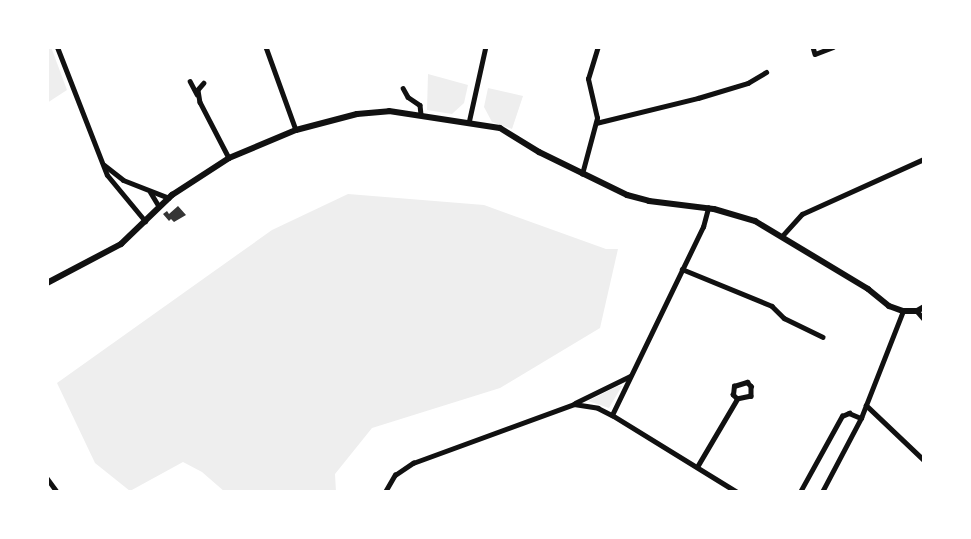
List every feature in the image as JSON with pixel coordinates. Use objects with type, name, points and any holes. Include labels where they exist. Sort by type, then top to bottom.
[{"type":"main road","points":[[57,47],[80,112],[107,175],[145,221]]},
{"type":"main road","points":[[47,283],[121,244],[169,198],[229,158],[296,130],[377,111],[469,121],[512,134],[582,175],[649,201],[708,208],[755,221],[783,235],[869,289],[889,306],[903,311],[917,311],[924,307]]},
{"type":"main road","points":[[104,165],[123,180],[169,198]]},
{"type":"main road","points":[[150,192],[159,207]]},
{"type":"street","points":[[266,47],[296,130]]},
{"type":"street","points":[[582,175],[596,123],[588,79],[598,47]]},
{"type":"street","points":[[813,47],[815,54],[834,47]]},
{"type":"street","points":[[469,121],[485,49]]},
{"type":"street","points":[[596,123],[698,99],[748,83],[766,72]]},
{"type":"street","points":[[190,81],[229,158]]},
{"type":"street","points":[[198,95],[199,86],[204,83]]},
{"type":"street","points":[[403,89],[408,97],[420,105],[421,115]]},
{"type":"street","points":[[783,235],[802,214],[924,159]]},
{"type":"street","points":[[612,415],[703,227],[708,208]]},
{"type":"street","points":[[682,268],[772,306],[784,318],[822,337]]},
{"type":"street","points":[[822,492],[861,418],[903,311]]},
{"type":"street","points":[[917,311],[924,319]]},
{"type":"street","points":[[385,492],[394,475],[414,463],[574,404],[631,376]]},
{"type":"street","points":[[697,467],[737,399],[751,396],[751,386],[747,382],[742,381],[734,386],[732,391],[737,399]]},
{"type":"street","points":[[574,404],[598,408],[612,415],[737,492]]},
{"type":"street","points":[[866,405],[924,460]]},
{"type":"street","points":[[800,492],[842,416],[849,413],[861,418]]},
{"type":"street","points":[[47,478],[57,492]]},
{"type":"shaded area","points":[[47,47],[51,47],[67,90],[47,103]]},
{"type":"shaded area","points":[[428,74],[468,85],[464,103],[452,114],[427,110]]},
{"type":"shaded area","points":[[488,88],[523,96],[512,129],[492,122],[484,107]]},
{"type":"shaded area","points":[[348,194],[484,205],[606,249],[618,249],[600,328],[500,388],[372,428],[335,474],[336,492],[225,492],[202,472],[183,462],[130,491],[95,463],[57,383],[272,230]]},
{"type":"shaded area","points":[[622,386],[609,408],[588,401]]},
{"type":"building","points":[[178,206],[186,215],[174,222],[171,219],[169,221],[163,214],[167,211],[169,214]]}]
